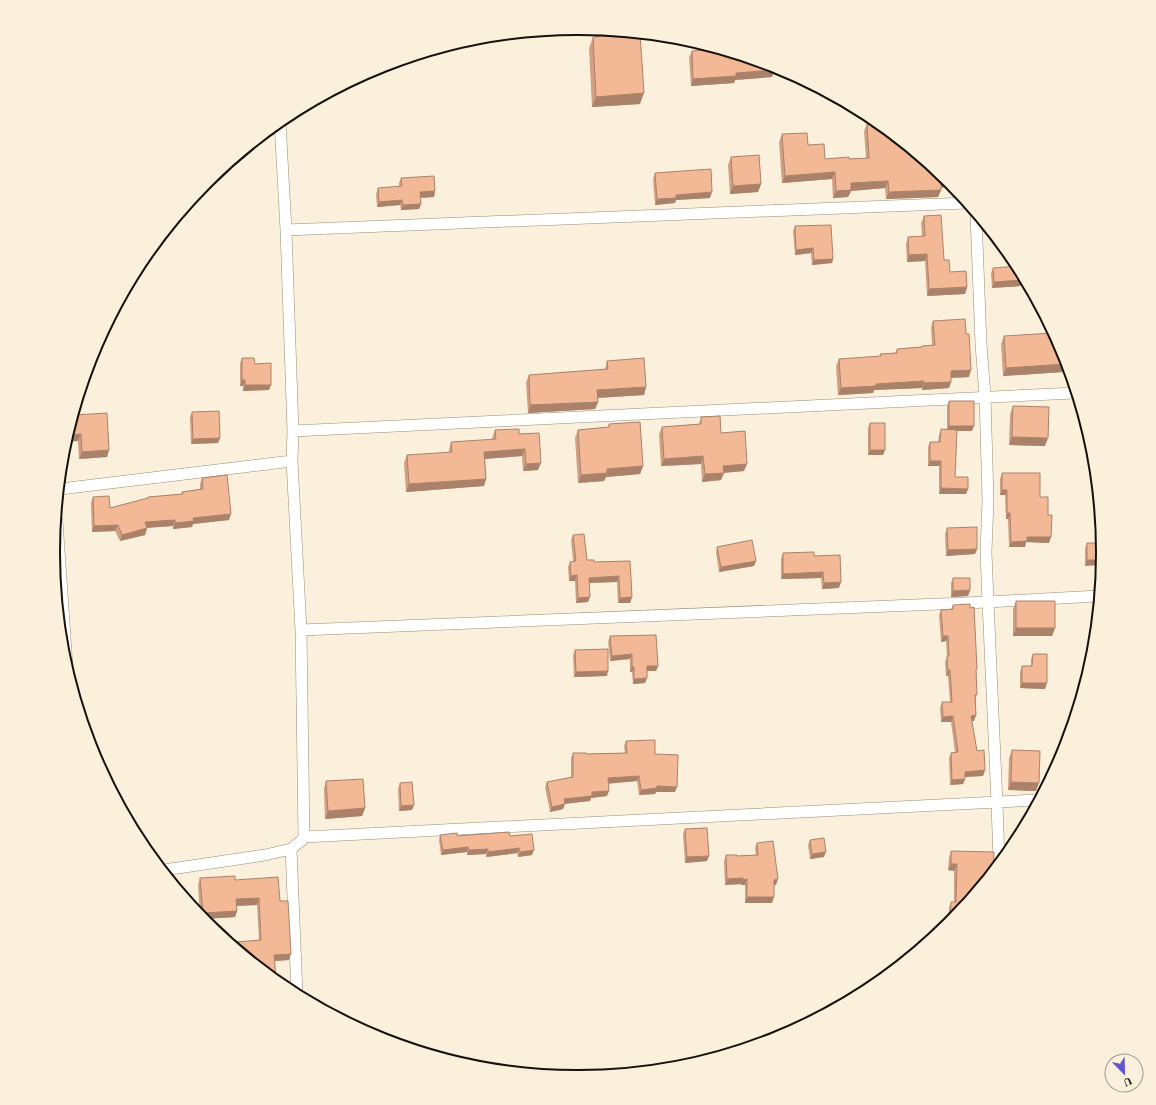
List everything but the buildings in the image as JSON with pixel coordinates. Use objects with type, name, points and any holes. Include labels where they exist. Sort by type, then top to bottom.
[{"type":"street","points":[[168,869],[265,855],[291,849],[304,837],[301,630],[292,460],[293,431],[286,230],[280,129]]},
{"type":"street","points":[[286,230],[960,203]]},
{"type":"street","points":[[976,222],[979,306],[985,396],[988,500],[986,552],[999,854]]},
{"type":"street","points":[[293,431],[985,396],[1070,393]]},
{"type":"street","points":[[65,487],[292,460]]},
{"type":"street","points":[[301,630],[988,602],[1093,596]]},
{"type":"street","points":[[304,837],[1032,800]]},
{"type":"street","points":[[291,849],[297,987]]}]
